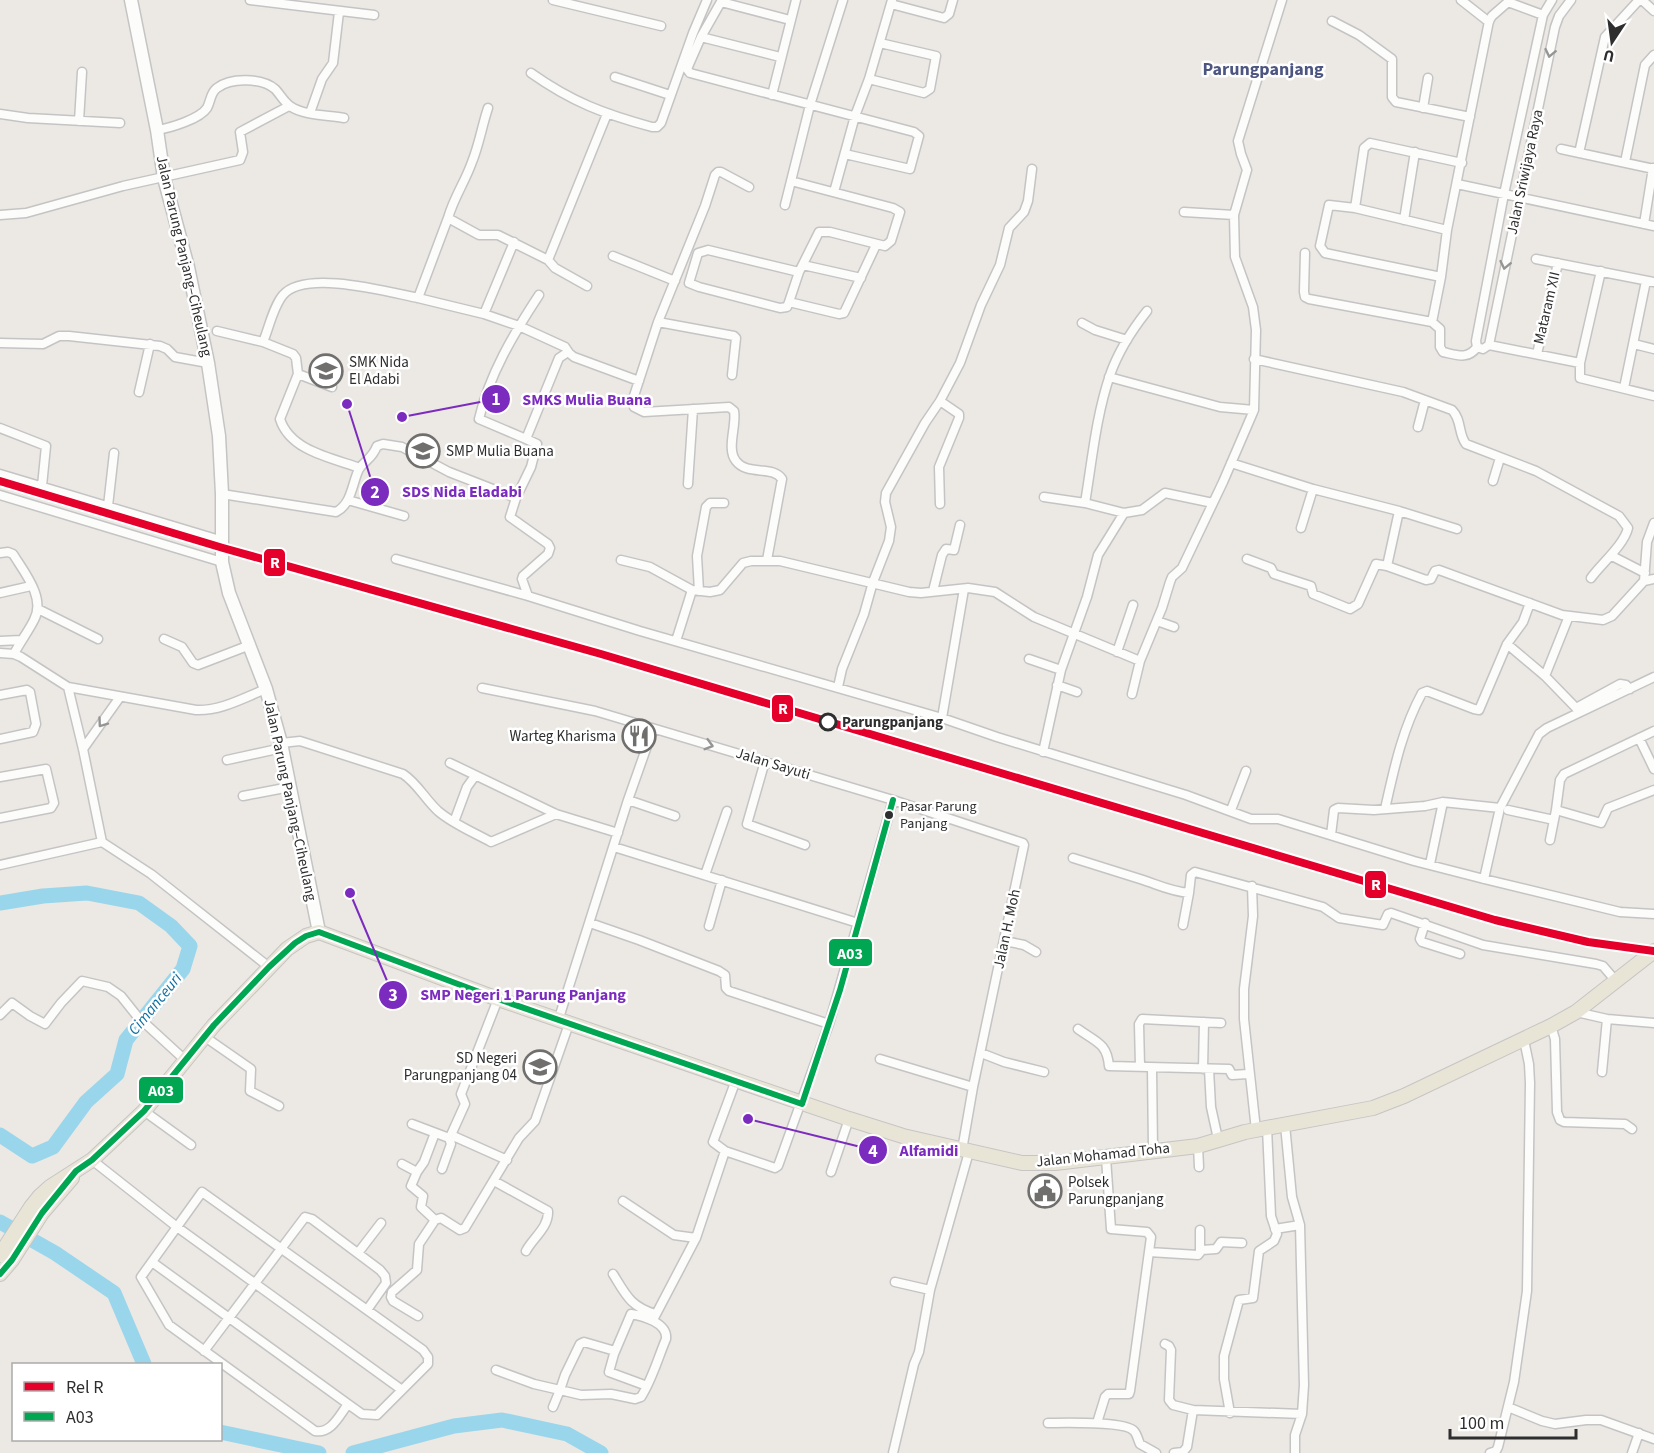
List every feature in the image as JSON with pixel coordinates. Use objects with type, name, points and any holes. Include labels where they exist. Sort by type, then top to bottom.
[{"type":"main road","points":[[0,1274],[5,1256],[36,1210],[144,1111],[185,1060],[269,967],[295,943],[319,932]]},
{"type":"main road","name":"Jalan Mohamad Toha","points":[[319,932],[498,999],[802,1104],[903,1136],[1029,1163],[1106,1158],[1153,1150],[1198,1146],[1261,1129],[1373,1108],[1404,1096],[1551,1026],[1576,1012],[1615,980],[1650,957]]},
{"type":"street","name":"Jalan Parung Panjang–Ciheulang","points":[[131,0],[157,130],[164,178],[188,267],[208,363],[219,436],[222,562],[229,592],[266,689],[281,746],[319,932]]},
{"type":"street","points":[[250,0],[374,15]]},
{"type":"street","points":[[554,0],[661,26]]},
{"type":"street","points":[[531,73],[570,98],[607,114],[652,127],[657,126],[661,123],[707,0]]},
{"type":"street","points":[[772,95],[796,0]]},
{"type":"street","points":[[785,205],[810,105],[843,0]]},
{"type":"street","points":[[834,192],[891,2],[944,18],[949,14],[953,0]]},
{"type":"street","points":[[1132,694],[1140,662],[1172,577],[1182,568],[1254,410],[1256,330],[1253,307],[1235,257],[1234,215],[1247,170],[1238,141],[1282,0]]},
{"type":"street","points":[[1461,0],[1489,22]]},
{"type":"street","name":"Jalan Sriwijaya Raya","points":[[1552,0],[1543,15],[1504,194],[1476,341],[1484,347],[1519,198],[1555,27],[1559,16],[1571,0]]},
{"type":"street","points":[[1579,153],[1605,37],[1641,0],[1654,11]]},
{"type":"street","points":[[790,20],[721,1],[687,69],[690,73],[917,133],[919,136],[912,167],[907,169],[845,154]]},
{"type":"street","points":[[1432,322],[1447,231],[1489,22],[1507,1],[1543,15]]},
{"type":"street","points":[[310,113],[322,79],[333,63],[339,12]]},
{"type":"street","points":[[1332,21],[1359,35],[1392,59],[1394,100],[1470,117]]},
{"type":"street","points":[[701,37],[780,57]]},
{"type":"street","points":[[869,79],[924,93],[930,89],[936,56],[880,43]]},
{"type":"street","points":[[1625,162],[1646,65],[1654,55]]},
{"type":"street","points":[[1646,65],[1654,73]]},
{"type":"street","points":[[79,122],[82,72]]},
{"type":"street","points":[[615,77],[670,95]]},
{"type":"street","points":[[1423,108],[1428,78]]},
{"type":"street","points":[[157,130],[177,126],[206,110],[212,94],[218,87],[234,81],[247,80],[270,85],[290,106],[310,113],[344,117]]},
{"type":"street","points":[[0,215],[26,213],[91,197],[123,186],[240,160],[243,152],[240,132],[290,106]]},
{"type":"street","points":[[418,298],[453,199],[473,161],[488,108]]},
{"type":"street","points":[[0,114],[79,122],[120,123]]},
{"type":"street","points":[[548,260],[607,114]]},
{"type":"street","points":[[1355,208],[1364,148],[1370,143],[1462,163]]},
{"type":"street","points":[[1561,149],[1654,169],[1644,224]]},
{"type":"street","points":[[1404,219],[1414,152]]},
{"type":"street","points":[[838,687],[842,669],[889,541],[891,527],[885,502],[886,493],[960,363],[981,306],[1000,265],[1010,228],[1024,212],[1028,201],[1032,169]]},
{"type":"street","points":[[749,187],[718,172],[658,322],[632,402],[644,412],[693,409],[732,409],[735,412],[732,454],[735,461],[744,468],[776,473],[782,479],[767,560]]},
{"type":"street","points":[[792,181],[898,210],[899,215],[891,241],[885,246],[876,245],[822,231],[816,236],[801,268],[787,307],[780,308],[689,283],[698,254],[708,250],[801,268],[861,278]]},
{"type":"street","points":[[1457,183],[1654,226]]},
{"type":"street","points":[[1441,277],[1325,253],[1320,246],[1329,205],[1355,208],[1447,231]]},
{"type":"street","points":[[1184,212],[1234,215]]},
{"type":"street","points":[[448,218],[479,236],[495,234],[514,242],[548,260],[555,268],[587,286]]},
{"type":"street","points":[[484,314],[514,242]]},
{"type":"street","points":[[789,302],[842,314],[876,245]]},
{"type":"street","points":[[1305,253],[1304,292],[1305,297],[1309,299],[1432,322],[1440,329],[1440,347],[1443,352],[1465,356],[1484,347],[1537,354],[1580,363]]},
{"type":"street","points":[[613,256],[675,281]]},
{"type":"street","points":[[1536,259],[1650,281],[1624,388]]},
{"type":"street","name":"Mataram XII","points":[[1537,354],[1558,263]]},
{"type":"street","points":[[1601,271],[1578,374],[1583,380],[1654,396]]},
{"type":"street","points":[[264,342],[280,299],[285,293],[295,287],[308,284],[337,284],[418,298],[484,314],[565,346],[574,357],[639,381]]},
{"type":"street","points":[[528,596],[523,576],[548,554],[550,548],[548,544],[510,517],[516,498],[531,467],[537,444],[479,419],[484,397],[519,326],[538,295]]},
{"type":"street","points":[[1085,503],[1097,430],[1109,377],[1127,340],[1147,311]]},
{"type":"street","points":[[658,322],[734,336],[736,338],[732,375]]},
{"type":"street","points":[[1083,323],[1095,330],[1127,340]]},
{"type":"street","points":[[218,331],[264,342],[293,354],[296,358],[298,374],[280,419],[282,426],[298,444],[310,451],[360,468]]},
{"type":"street","points":[[0,343],[43,344],[64,336],[150,344],[164,347],[175,357],[208,363]]},
{"type":"street","points":[[139,393],[150,344]]},
{"type":"street","points":[[1634,344],[1654,349]]},
{"type":"street","points":[[526,439],[559,358],[568,352]]},
{"type":"street","points":[[1254,359],[1403,392],[1452,410],[1458,416],[1466,444],[1536,471],[1619,516],[1628,528],[1627,531],[1612,556],[1591,578]]},
{"type":"street","points":[[298,374],[332,387]]},
{"type":"street","points":[[1109,377],[1220,407],[1254,410]]},
{"type":"street","points":[[1418,427],[1425,400]]},
{"type":"street","points":[[940,401],[959,414],[939,467],[940,504]]},
{"type":"street","points":[[688,484],[693,409]]},
{"type":"street","points":[[0,428],[46,446],[42,486]]},
{"type":"street","points":[[222,494],[336,512],[341,510],[348,500],[360,468],[373,456],[377,446],[383,444],[402,447],[449,472],[516,498]]},
{"type":"street","points":[[108,506],[114,453]]},
{"type":"street","points":[[1493,481],[1500,458]]},
{"type":"street","points":[[1231,463],[1313,489],[1400,511],[1457,529]]},
{"type":"street","points":[[0,474],[223,541]]},
{"type":"street","points":[[1301,528],[1313,489]]},
{"type":"street","points":[[1044,497],[1085,503],[1124,513],[1142,510],[1165,493],[1213,503]]},
{"type":"street","points":[[0,495],[222,562]]},
{"type":"street","points":[[348,500],[404,516]]},
{"type":"street","points":[[676,642],[695,591],[697,556],[706,507],[708,504],[724,503]]},
{"type":"street","points":[[1387,566],[1400,511]]},
{"type":"street","points":[[1043,752],[1061,670],[1087,597],[1098,555],[1124,513]]},
{"type":"street","points":[[1246,559],[1272,568],[1275,574],[1311,586],[1313,594],[1350,609],[1358,604],[1376,564],[1428,580],[1438,570],[1569,616],[1608,620],[1644,577],[1647,542],[1654,523]]},
{"type":"street","points":[[933,591],[942,555],[946,549],[954,550],[960,525]]},
{"type":"street","points":[[0,552],[13,554],[37,596],[38,609],[35,619],[14,654]]},
{"type":"street","points":[[1612,556],[1644,577],[1654,579]]},
{"type":"street","points":[[396,559],[942,718],[1256,820],[1278,819],[1484,879],[1620,912],[1654,914]]},
{"type":"street","points":[[621,560],[650,567],[695,591],[720,590],[743,563],[767,560],[873,582],[909,592],[976,588],[995,592],[1034,617],[1140,662]]},
{"type":"street","points":[[0,593],[31,586]]},
{"type":"street","points":[[942,718],[964,589]]},
{"type":"street","points":[[1385,809],[1406,726],[1422,693],[1427,691],[1479,710],[1507,644],[1522,622],[1530,603]]},
{"type":"street","points":[[1117,652],[1132,605]]},
{"type":"street","points":[[38,609],[98,639]]},
{"type":"street","points":[[1545,676],[1569,616]]},
{"type":"street","points":[[1157,621],[1174,627]]},
{"type":"street","points":[[164,639],[182,646],[198,665],[250,645]]},
{"type":"street","points":[[0,641],[21,640]]},
{"type":"street","points":[[1507,644],[1545,676],[1578,710]]},
{"type":"street","points":[[0,653],[14,654],[68,687],[208,711],[266,689]]},
{"type":"street","points":[[1029,659],[1061,670]]},
{"type":"street","points":[[1484,879],[1504,809],[1539,734],[1578,710],[1654,677]]},
{"type":"street","points":[[1057,685],[1077,692]]},
{"type":"street","points":[[68,687],[102,842],[151,874],[269,967]]},
{"type":"street","name":"Jalan Sayuti","points":[[482,688],[586,709],[892,800]]},
{"type":"street","points":[[0,695],[27,690],[30,692],[36,724],[33,732],[0,739]]},
{"type":"street","points":[[83,749],[120,697]]},
{"type":"street","points":[[418,1316],[393,1301],[391,1295],[417,1270],[418,1247],[435,1220],[441,1218],[463,1230],[519,1138],[535,1121],[590,923],[628,800],[653,729]]},
{"type":"street","points":[[1550,840],[1560,780],[1564,774],[1654,731]]},
{"type":"street","points":[[1639,738],[1654,769]]},
{"type":"street","points":[[227,760],[300,741],[403,774],[415,783],[421,794],[440,812],[454,822],[494,842],[556,814]]},
{"type":"street","points":[[765,761],[747,824],[805,845]]},
{"type":"street","points":[[450,762],[556,814],[618,833]]},
{"type":"street","points":[[0,777],[46,768],[54,803],[51,808],[0,819]]},
{"type":"street","points":[[1231,810],[1246,771]]},
{"type":"street","points":[[454,822],[467,787],[475,776]]},
{"type":"street","points":[[243,796],[290,787]]},
{"type":"street","points":[[1556,810],[1601,823],[1608,808],[1654,790]]},
{"type":"street","points":[[628,800],[675,816]]},
{"type":"street","points":[[736,1080],[713,1139],[714,1144],[725,1151],[772,1168],[778,1167],[829,1024],[892,800]]},
{"type":"street","name":"Jalan H. Moh","points":[[892,800],[1024,845],[974,1087],[966,1151],[930,1290],[919,1354],[914,1364],[893,1453]]},
{"type":"street","points":[[1430,864],[1443,802]]},
{"type":"street","points":[[1331,835],[1335,808],[1385,809],[1425,806],[1443,802],[1504,809],[1554,820]]},
{"type":"street","points":[[705,875],[727,811]]},
{"type":"street","points":[[0,865],[102,842]]},
{"type":"street","points":[[614,847],[858,923]]},
{"type":"street","points":[[1073,858],[1144,880],[1162,889],[1190,893]]},
{"type":"street","points":[[1183,925],[1190,893],[1191,875],[1195,872],[1323,907],[1340,918],[1383,925],[1388,914],[1391,913],[1425,923],[1482,945],[1596,964],[1603,966],[1615,980]]},
{"type":"street","points":[[709,926],[722,880]]},
{"type":"street","points":[[1230,1413],[1224,1362],[1237,1302],[1241,1299],[1253,1298],[1259,1251],[1274,1241],[1277,1234],[1271,1216],[1261,1129],[1248,1074],[1244,989],[1253,916],[1252,886]]},
{"type":"street","points":[[590,923],[719,971],[725,975],[726,988],[729,991],[829,1024]]},
{"type":"street","points":[[1425,923],[1420,939],[1422,942],[1460,954]]},
{"type":"street","points":[[1005,941],[1024,945],[1036,952]]},
{"type":"street","points":[[0,1015],[12,1003],[45,1024],[82,981],[108,987],[121,996],[137,1016],[185,1060]]},
{"type":"street","points":[[442,1169],[452,1144],[450,1136],[465,1104],[461,1094],[498,999]]},
{"type":"street","points":[[1576,1012],[1607,1019],[1654,1023]]},
{"type":"street","points":[[1602,1072],[1607,1019]]},
{"type":"street","points":[[1140,1066],[1139,1024],[1142,1020],[1221,1023]]},
{"type":"street","points":[[1204,1022],[1206,1069],[1218,1139]]},
{"type":"street","points":[[1551,1026],[1555,1039],[1557,1112],[1560,1120],[1625,1124],[1632,1129]]},
{"type":"street","points":[[1077,1029],[1104,1048],[1108,1055],[1108,1066],[1226,1068],[1232,1074],[1248,1074]]},
{"type":"street","points":[[205,1037],[251,1069],[250,1091],[279,1106]]},
{"type":"street","points":[[1490,1453],[1496,1451],[1498,1447],[1514,1382],[1527,1291],[1530,1083],[1524,1040]]},
{"type":"street","points":[[981,1053],[1010,1064],[1044,1072]]},
{"type":"street","points":[[880,1059],[974,1087]]},
{"type":"street","points":[[1152,1068],[1153,1150]]},
{"type":"street","points":[[144,1111],[191,1145]]},
{"type":"street","points":[[831,1172],[849,1119]]},
{"type":"street","points":[[412,1124],[450,1136],[507,1160]]},
{"type":"street","points":[[1285,1125],[1292,1197],[1300,1225],[1304,1385],[1302,1414],[1295,1435],[1294,1453]]},
{"type":"street","points":[[435,1133],[424,1162],[411,1186],[423,1196],[420,1207],[435,1220]]},
{"type":"street","points":[[1198,1146],[1199,1167]]},
{"type":"street","points":[[654,1317],[696,1238],[725,1151]]},
{"type":"street","points":[[1097,1423],[1108,1394],[1129,1394],[1130,1391],[1151,1237],[1149,1233],[1111,1229],[1106,1158]]},
{"type":"street","points":[[92,1160],[177,1227],[402,1390]]},
{"type":"street","points":[[402,1164],[417,1172]]},
{"type":"street","points":[[494,1181],[548,1211],[544,1226],[526,1251]]},
{"type":"street","points":[[152,1262],[362,1414],[377,1415],[428,1364],[428,1357],[423,1350],[202,1192],[141,1277],[169,1325],[221,1363]]},
{"type":"street","points":[[624,1201],[674,1235],[696,1238]]},
{"type":"street","points":[[204,1351],[305,1216],[358,1253],[386,1276],[386,1283],[367,1310]]},
{"type":"street","points":[[358,1253],[381,1223]]},
{"type":"street","points":[[1275,1229],[1300,1225]]},
{"type":"street","points":[[1200,1230],[1200,1251]]},
{"type":"street","points":[[1149,1252],[1198,1255],[1200,1251],[1215,1249],[1221,1242],[1242,1243]]},
{"type":"street","points":[[496,1370],[534,1384],[581,1395],[611,1394],[639,1399],[647,1386],[667,1333],[654,1317],[632,1304],[613,1274]]},
{"type":"street","points":[[895,1282],[930,1290]]},
{"type":"street","points":[[647,1386],[609,1372],[609,1368],[629,1314],[654,1317]]},
{"type":"street","points":[[553,1407],[580,1344],[584,1342],[615,1351]]},
{"type":"street","points":[[1165,1344],[1171,1350],[1169,1400],[1173,1405],[1193,1410],[1230,1413],[1302,1414]]},
{"type":"street","points":[[222,1364],[315,1431],[328,1430],[348,1404]]},
{"type":"street","points":[[1508,1407],[1547,1423],[1563,1424],[1601,1420],[1654,1439]]},
{"type":"street","points":[[1174,1453],[1184,1452],[1187,1447],[1193,1410]]},
{"type":"street","points":[[1048,1423],[1097,1423],[1133,1430],[1140,1444],[1156,1453]]},
{"type":"street","points":[[1632,1453],[1639,1434]]},
{"type":"waterway","name":"Cimanceuri","points":[[0,903],[43,896],[87,893],[139,903],[171,926],[190,946],[183,969],[126,1040],[117,1074],[86,1102],[53,1147],[32,1156],[0,1135]]},
{"type":"waterway","name":"Cimanceuri","points":[[0,1222],[55,1253],[114,1293],[144,1363]]},
{"type":"waterway","name":"Cimanceuri","points":[[353,1453],[454,1426],[502,1420],[567,1434],[601,1453]]},
{"type":"waterway","name":"Cimanceuri","points":[[222,1432],[319,1453]]},
{"type":"rail line","name":"R","points":[[0,481],[223,548],[601,654],[1495,920],[1588,942],[1654,951]]},
{"type":"transit line","name":"A03","points":[[802,1104],[840,990],[893,800]]},
{"type":"transit line","name":"A03","points":[[0,1274],[12,1260],[42,1213],[76,1171],[92,1160],[144,1111],[214,1025],[269,967],[295,943],[319,932],[498,999],[802,1104]]},
{"type":"place","name":"SMK Nida El Adabi","points":[[326,371]]},
{"type":"place","name":"SDS Nida Eladabi","points":[[347,404]]},
{"type":"place","name":"SMKS Mulia Buana","points":[[402,417]]},
{"type":"place","name":"SMP Mulia Buana","points":[[423,451]]},
{"type":"place","name":"Parungpanjang","points":[[828,722]]},
{"type":"place","name":"Warteg Kharisma","points":[[639,736]]},
{"type":"place","name":"Pasar Parung Panjang","points":[[889,815]]},
{"type":"place","name":"SMP Negeri 1 Parung Panjang","points":[[350,893]]},
{"type":"place","name":"SD Negeri Parungpanjang 04","points":[[540,1067]]},
{"type":"place","name":"Alfamidi","points":[[748,1119]]},
{"type":"place","name":"Polsek Parungpanjang","points":[[1045,1191]]},
{"type":"district","name":"Parungpanjang","points":[[1263,69]]}]
